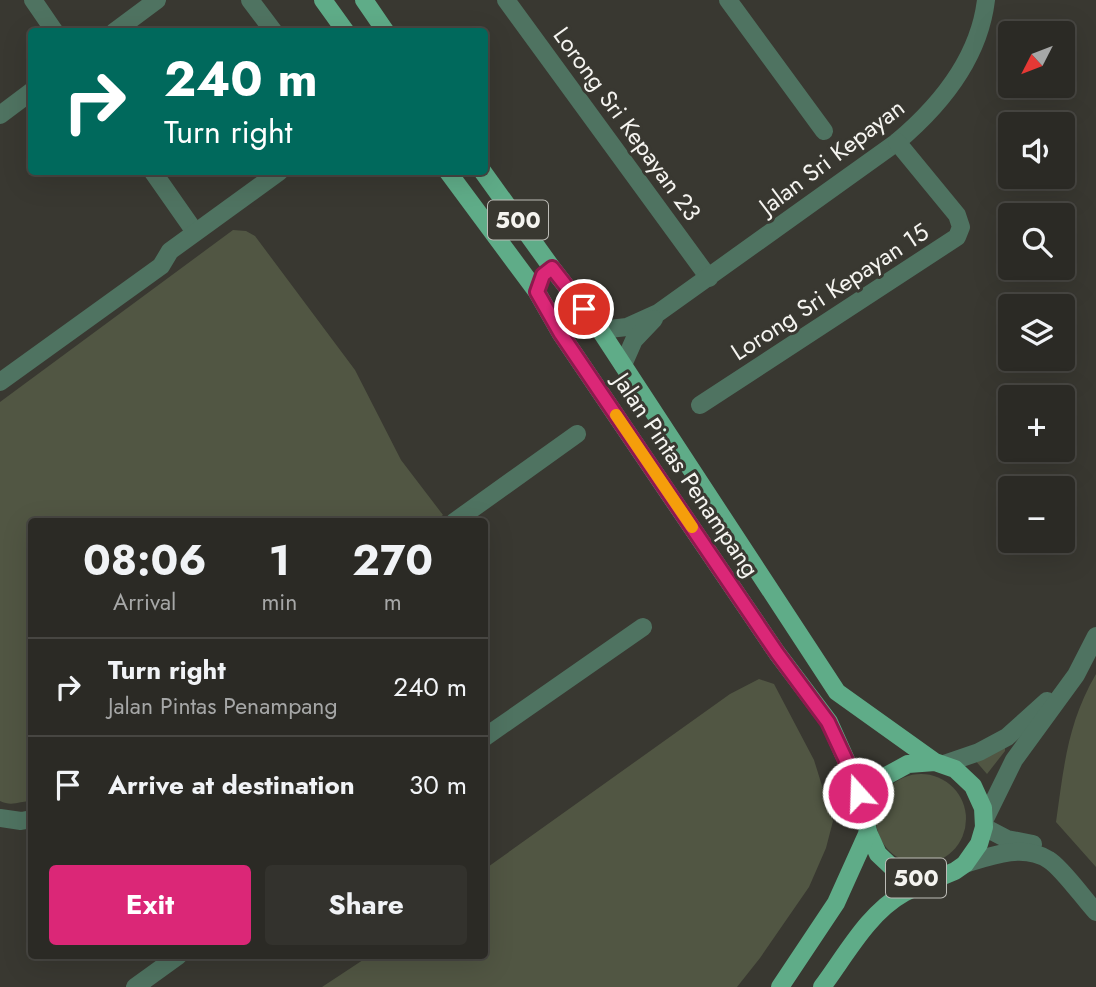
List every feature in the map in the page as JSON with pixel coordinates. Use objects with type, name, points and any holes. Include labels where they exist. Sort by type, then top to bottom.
[{"type":"main road","points":[[323,0],[343,28]]},
{"type":"main road","points":[[364,0],[383,28]]},
{"type":"main road","name":"Jalan Pintas Penampang","points":[[450,175],[537,292],[568,345],[777,653],[828,722],[851,771],[867,823]]},
{"type":"main road","name":"Jalan Pintas Penampang","points":[[485,175],[600,330],[837,692],[939,763]]},
{"type":"main road","points":[[537,292],[543,275],[552,268]]},
{"type":"main road","name":"500","points":[[780,987],[836,903],[867,823],[872,795],[886,776],[908,764],[939,763],[965,777],[979,797],[984,824],[979,844],[965,864],[902,894],[882,910],[864,929],[822,987]]},
{"type":"main road","name":"500","points":[[867,823],[878,854],[896,871],[919,878],[943,876]]},
{"type":"street","points":[[33,0],[52,28]]},
{"type":"street","points":[[119,28],[157,0]]},
{"type":"street","points":[[250,0],[271,28]]},
{"type":"street","name":"Lorong Sri Kepayan 23","points":[[506,0],[709,278]]},
{"type":"street","points":[[728,0],[824,131]]},
{"type":"street","name":"Jalan Sri Kepayan","points":[[600,330],[627,327],[659,313],[925,119],[950,90],[974,49],[986,0]]},
{"type":"street","points":[[0,115],[28,94]]},
{"type":"street","name":"Lorong Sri Kepayan 15","points":[[700,405],[957,237],[961,227],[957,215],[897,142]]},
{"type":"street","points":[[155,175],[195,232]]},
{"type":"street","points":[[1,378],[161,266],[170,251],[275,175]]},
{"type":"street","name":"Jalan Sri Kepayan","points":[[623,365],[634,340],[659,313]]},
{"type":"street","points":[[460,518],[577,435]]},
{"type":"street","points":[[488,735],[643,627]]},
{"type":"street","points":[[1096,636],[1076,675],[1014,760],[984,824],[1007,839],[1053,849],[1096,895]]},
{"type":"street","points":[[939,763],[979,752],[1007,737],[1076,675]]},
{"type":"street","points":[[0,818],[28,820]]},
{"type":"street","points":[[965,864],[1010,852],[1036,854],[1050,860],[1096,912]]},
{"type":"street","points":[[135,987],[174,959]]},
{"type":"green space","points":[[233,230],[246,231],[255,236],[355,370],[401,460],[443,515],[439,518],[28,518],[28,801],[4,803],[0,801],[0,402]]},
{"type":"green space","points":[[1096,674],[1096,867],[1056,822],[1073,728],[1086,692]]},
{"type":"green space","points":[[759,679],[774,684],[814,760],[833,821],[826,848],[809,887],[737,987],[322,987],[364,959],[488,959],[488,867],[730,694]]},
{"type":"green space","points":[[1005,747],[1005,751],[987,774],[974,759]]},
{"type":"green space","points":[[921,774],[938,777],[953,787],[963,802],[966,819],[963,836],[953,851],[938,861],[921,864],[904,861],[889,851],[879,836],[876,819],[879,802],[889,787],[904,777]]},
{"type":"slow traffic","points":[[616,415],[692,527]]},
{"type":"route","points":[[584,309],[552,268],[543,275],[537,292],[561,334],[777,653],[828,722],[851,771],[858,793]]}]
